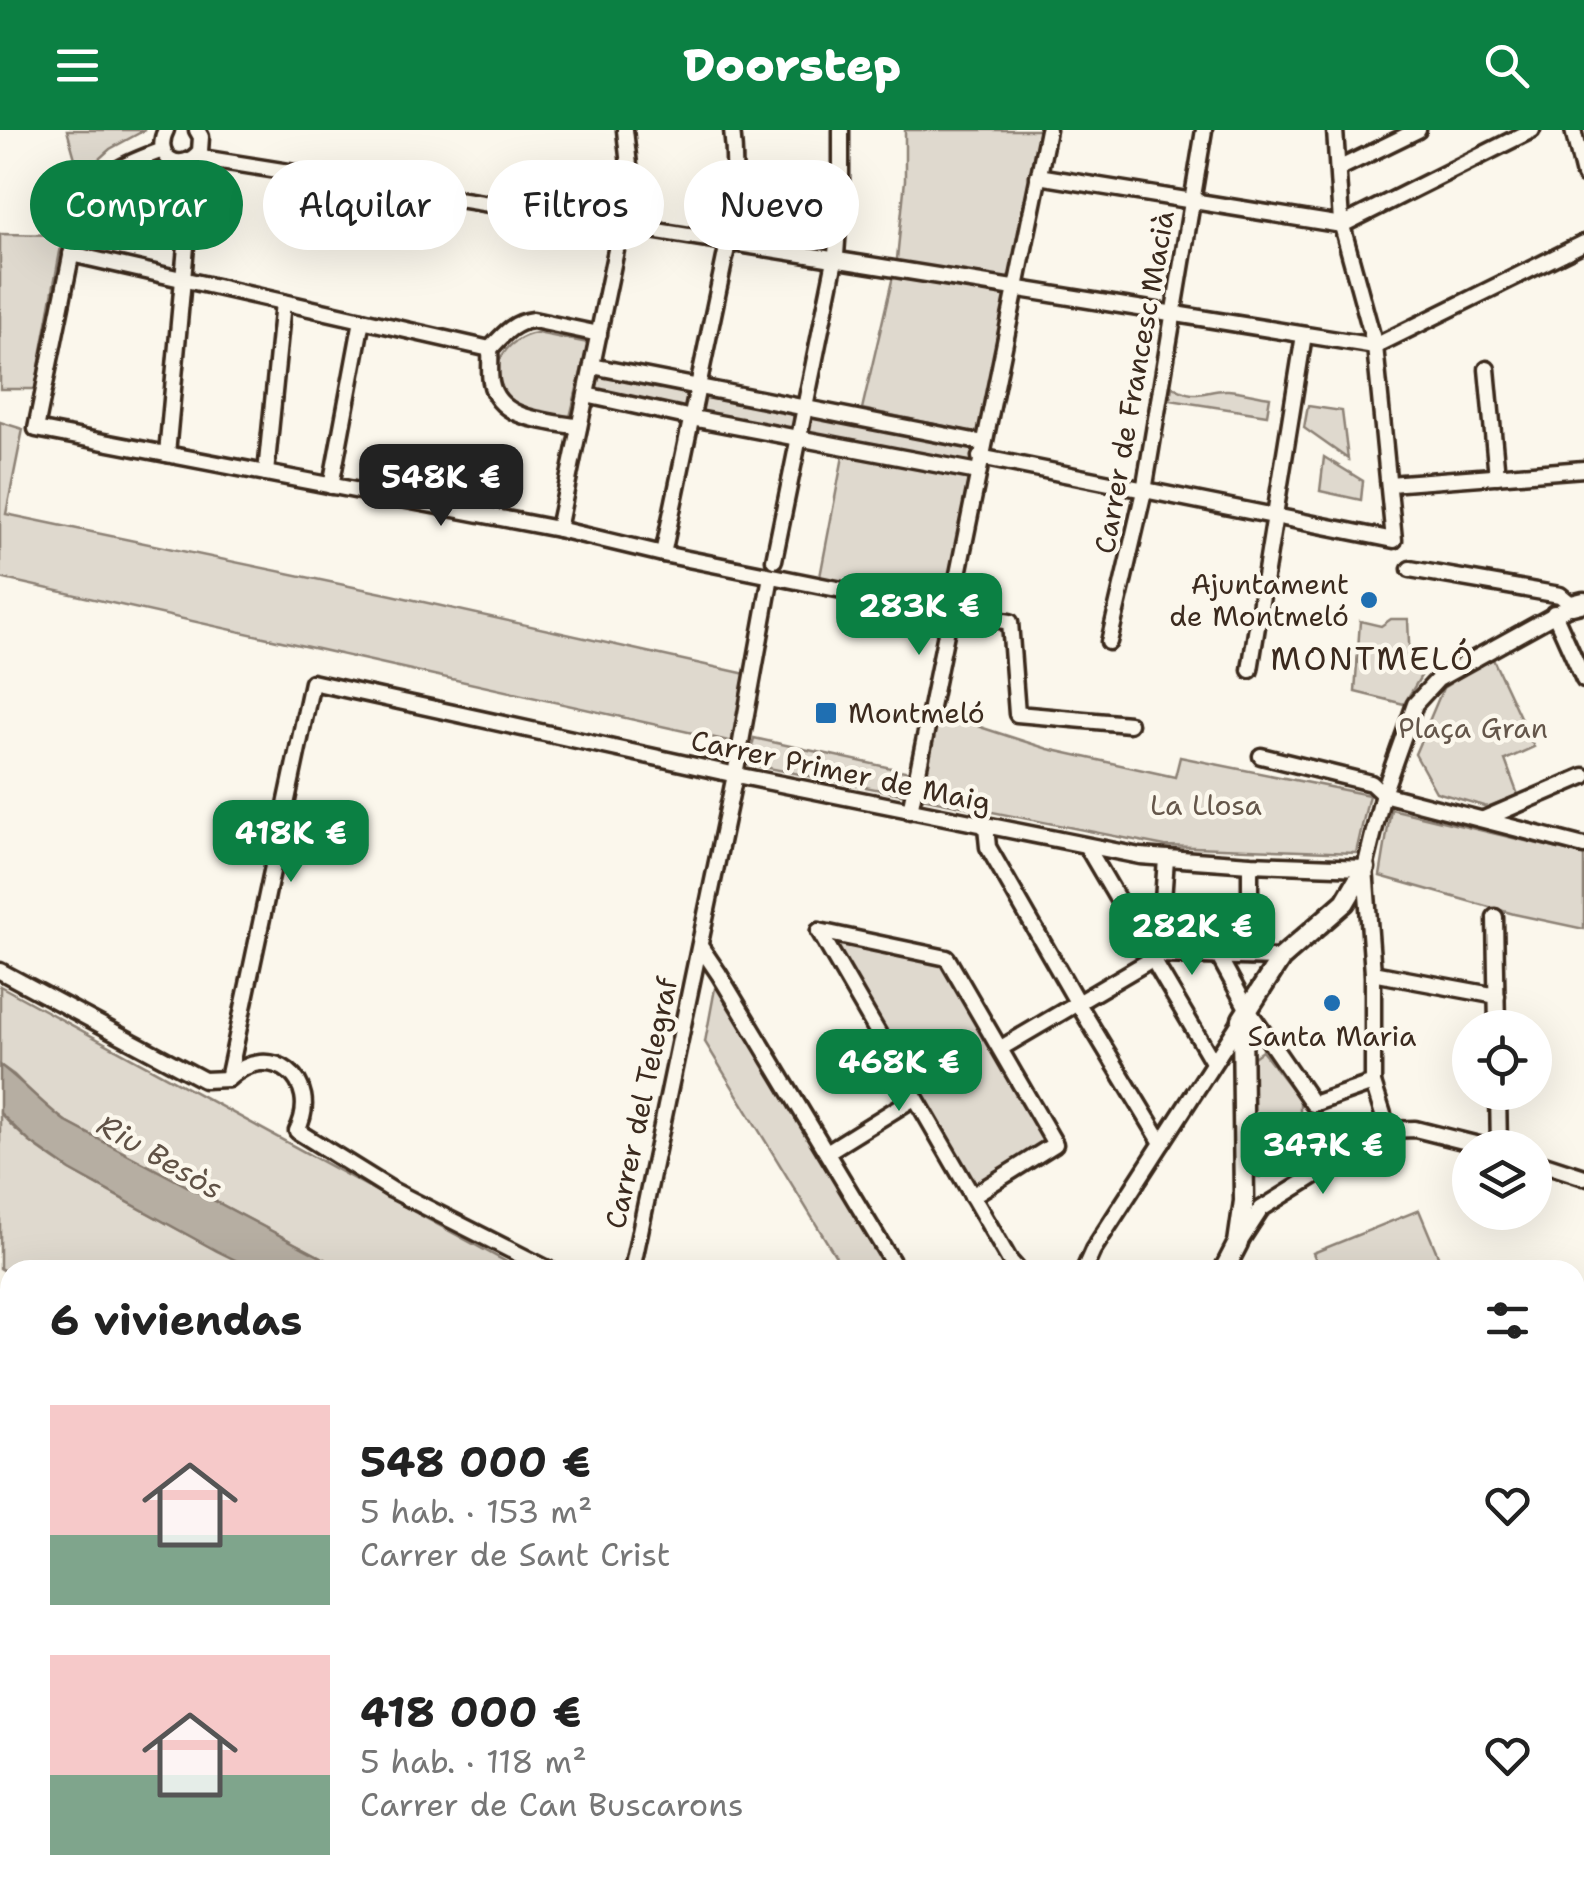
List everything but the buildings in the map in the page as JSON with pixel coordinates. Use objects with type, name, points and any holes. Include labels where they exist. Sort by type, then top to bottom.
[{"type":"street","points":[[166,130],[163,150],[172,160],[184,163],[193,159],[487,205]]},
{"type":"street","points":[[626,130],[629,160]]},
{"type":"street","points":[[732,130],[735,160]]},
{"type":"street","points":[[774,560],[834,260],[841,187],[841,130]]},
{"type":"street","points":[[910,811],[1048,130]]},
{"type":"street","name":"Carrer de Francesc Macià","points":[[1109,642],[1144,491],[1204,130]]},
{"type":"street","points":[[592,366],[805,407],[981,458],[1394,540],[1376,346],[1342,225],[1334,130]]},
{"type":"street","points":[[1338,170],[1418,130]]},
{"type":"street","points":[[1038,176],[1342,225],[1532,130]]},
{"type":"street","points":[[1573,130],[1584,175]]},
{"type":"street","points":[[168,454],[193,159],[202,144],[199,131]]},
{"type":"street","points":[[163,150],[124,164],[97,186],[81,207],[36,429],[558,528],[663,554],[1010,622],[1017,714],[1128,724]]},
{"type":"street","points":[[768,250],[1376,346],[1584,243]]},
{"type":"street","points":[[558,528],[616,250]]},
{"type":"street","points":[[663,554],[727,250]]},
{"type":"street","points":[[72,254],[490,349]]},
{"type":"street","points":[[266,473],[284,302]]},
{"type":"street","points":[[332,486],[362,320]]},
{"type":"street","points":[[579,427],[519,415],[499,402],[491,384],[490,349],[523,321],[598,334]]},
{"type":"street","points":[[1250,670],[1304,335]]},
{"type":"street","points":[[1487,368],[1497,476]]},
{"type":"street","points":[[586,395],[798,438],[981,458]]},
{"type":"street","points":[[1389,484],[1584,469]]},
{"type":"street","points":[[1410,569],[1560,594],[1570,607],[1584,680]]},
{"type":"street","name":"Carrer del Telegraf","points":[[634,1260],[735,775],[772,576]]},
{"type":"street","points":[[1088,1260],[1281,958],[1345,902],[1365,868],[1383,794],[1415,704],[1438,680],[1570,607]]},
{"type":"street","name":"Carrer Primer de Maig","points":[[228,1079],[312,682],[1087,847],[1166,859],[1365,868]]},
{"type":"street","points":[[1260,756],[1371,783],[1383,794],[1584,846]]},
{"type":"street","points":[[1482,819],[1584,776]]},
{"type":"street","points":[[986,827],[988,847],[1162,1143]]},
{"type":"street","points":[[1087,847],[1156,958],[1213,1062]]},
{"type":"street","points":[[1156,958],[1166,859]]},
{"type":"street","points":[[1250,864],[1250,958]]},
{"type":"street","points":[[1365,868],[1373,973],[1373,1083],[1388,1130]]},
{"type":"street","points":[[1345,902],[1359,900],[1368,908]]},
{"type":"street","points":[[1495,917],[1497,1010]]},
{"type":"street","points":[[972,1196],[1055,1144],[1001,1048],[947,958],[819,931],[914,1098],[1009,1260]]},
{"type":"street","points":[[700,946],[891,1260]]},
{"type":"street","points":[[1219,957],[1245,1015],[1313,1104],[1373,1083]]},
{"type":"street","points":[[1001,1048],[1156,958],[1281,958]]},
{"type":"street","points":[[0,971],[204,1080],[228,1079],[252,1063],[265,1062],[289,1071],[298,1081],[305,1105],[297,1131],[392,1190],[530,1260]]},
{"type":"street","points":[[1373,973],[1497,996]]},
{"type":"street","points":[[1229,1260],[1252,1205],[1245,1015]]},
{"type":"street","points":[[827,1152],[914,1098]]},
{"type":"street","points":[[1252,1205],[1388,1130],[1415,1130],[1452,1139]]},
{"type":"street","points":[[1552,1167],[1584,1177]]},
{"type":"green space","points":[[67,130],[145,130],[98,160],[75,160]]},
{"type":"green space","points":[[905,130],[1040,130],[978,433],[862,409],[897,259],[905,180]]},
{"type":"green space","points":[[0,234],[30,234],[30,250],[60,250],[35,389],[0,389]]},
{"type":"green space","points":[[537,333],[588,343],[570,417],[521,406],[501,388],[497,377],[501,357],[516,341]]},
{"type":"green space","points":[[605,373],[685,390],[690,402],[679,411],[598,392],[596,382]]},
{"type":"green space","points":[[1172,386],[1195,394],[1228,390],[1270,397],[1267,415],[1170,400]]},
{"type":"green space","points":[[711,395],[787,410],[792,412],[795,422],[782,431],[706,416],[700,405]]},
{"type":"green space","points":[[1308,406],[1342,411],[1348,459],[1304,428]]},
{"type":"green space","points":[[818,416],[971,447],[977,453],[973,465],[806,433],[807,420]]},
{"type":"green space","points":[[0,422],[23,429],[6,514],[746,674],[733,742],[0,578]]},
{"type":"green space","points":[[844,451],[971,475],[945,608],[819,582]]},
{"type":"green space","points":[[1324,457],[1363,481],[1361,500],[1320,491]]},
{"type":"green space","points":[[1391,619],[1408,619],[1410,667],[1421,676],[1404,704],[1355,692],[1360,621],[1381,626]]},
{"type":"green space","name":"Plaça Gran","points":[[1492,657],[1534,747],[1505,760],[1518,795],[1487,807],[1436,792],[1415,754],[1443,688]]},
{"type":"green space","name":"La Llosa","points":[[940,714],[1048,749],[1175,777],[1180,757],[1369,795],[1356,853],[1165,846],[748,764],[754,738],[923,775]]},
{"type":"green space","points":[[1391,809],[1584,855],[1584,929],[1514,914],[1380,876]]},
{"type":"green space","points":[[831,939],[944,963],[1048,1142],[974,1186]]},
{"type":"green space","points":[[716,983],[885,1260],[838,1260],[705,1042]]},
{"type":"green space","points":[[0,986],[503,1260],[326,1260],[68,1123],[0,1065]]},
{"type":"green space","points":[[1262,1051],[1300,1100],[1300,1112],[1260,1177],[1250,1176],[1247,1062]]},
{"type":"green space","points":[[0,1113],[62,1165],[237,1260],[0,1260]]},
{"type":"green space","points":[[1419,1210],[1440,1260],[1316,1260],[1313,1253]]},
{"type":"shaded area","points":[[0,1065],[68,1123],[326,1260],[235,1260],[70,1170],[30,1142],[0,1113]]},
{"type":"place","name":"Ajuntament de Montmeló","points":[[1369,600]]},
{"type":"place","name":"Montmeló","points":[[826,713]]},
{"type":"place","name":"Santa Maria","points":[[1332,1003]]},
{"type":"district","name":"MONTMELÓ","points":[[1373,659]]},
{"type":"water label","name":"Riu Besòs","points":[[160,1157]]}]
